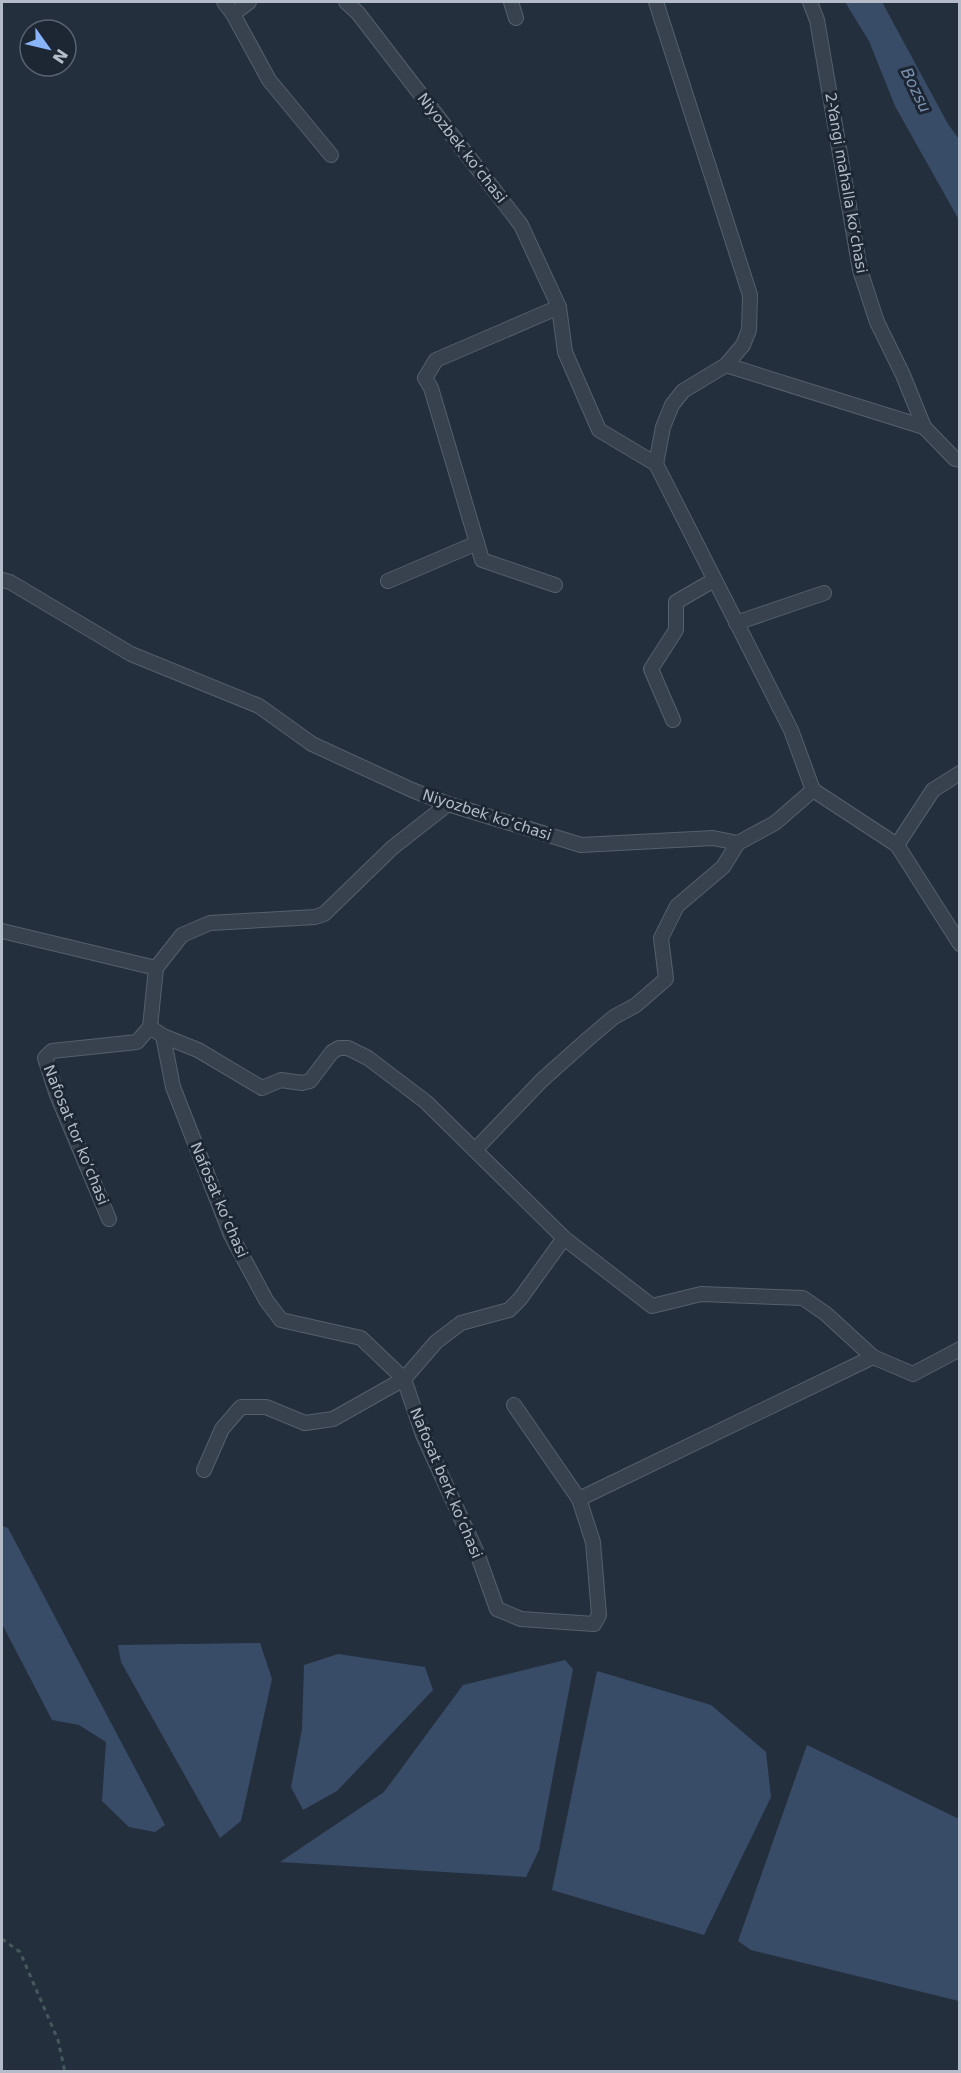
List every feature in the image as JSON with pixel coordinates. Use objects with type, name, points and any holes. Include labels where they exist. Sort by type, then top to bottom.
[{"type":"street","points":[[224,2],[269,80],[331,155]]},
{"type":"street","points":[[233,14],[249,2]]},
{"type":"street","name":"Niyozbek ko‘chasi","points":[[346,2],[358,13],[521,225],[559,307],[565,352],[599,430],[656,464]]},
{"type":"street","points":[[511,2],[516,18]]},
{"type":"street","points":[[656,2],[750,295],[749,330],[743,345],[726,365],[683,392],[672,405],[663,428],[656,464],[791,730],[813,790],[897,845],[960,944]]},
{"type":"street","name":"2-Yangi mahalla ko‘chasi","points":[[810,2],[819,31],[860,270],[877,322],[903,375],[924,427],[955,459],[960,460]]},
{"type":"street","points":[[555,585],[482,560],[431,388],[425,378],[436,360],[559,307]]},
{"type":"street","name":"2-Yangi mahalla ko‘chasi","points":[[726,365],[924,427]]},
{"type":"street","points":[[388,581],[477,543]]},
{"type":"street","points":[[673,720],[651,669],[676,630],[676,602],[714,580]]},
{"type":"street","name":"Niyozbek ko‘chasi","points":[[6,581],[131,654],[259,706],[312,744],[448,804],[582,845],[713,838],[738,843]]},
{"type":"street","points":[[736,623],[824,593]]},
{"type":"street","points":[[897,845],[933,790],[960,773]]},
{"type":"street","points":[[475,1150],[542,1080],[614,1017],[636,1005],[666,979],[661,938],[677,906],[723,867],[738,843],[775,823],[813,790]]},
{"type":"street","points":[[448,804],[392,848],[324,914],[315,917],[210,923],[182,935],[156,968],[150,1027],[163,1036],[198,1050],[262,1088],[280,1080],[310,1082],[332,1052],[339,1048],[348,1048],[368,1058],[426,1102],[564,1238],[652,1306],[700,1294],[803,1298],[826,1314],[873,1357],[913,1374],[960,1349]]},
{"type":"street","points":[[2,931],[156,968]]},
{"type":"street","name":"Nafosat tor ko‘chasi","points":[[109,1219],[57,1095],[45,1058],[52,1051],[137,1042],[150,1027]]},
{"type":"street","name":"Nafosat ko‘chasi","points":[[163,1036],[173,1087],[231,1235],[266,1300],[281,1320],[361,1338],[404,1379]]},
{"type":"street","points":[[204,1470],[222,1429],[241,1407],[266,1407],[305,1424],[333,1419],[404,1379],[436,1342],[460,1323],[486,1314],[509,1310],[520,1299],[564,1238]]},
{"type":"street","points":[[579,1498],[873,1357]]},
{"type":"street","name":"Nafosat berk ko‘chasi","points":[[404,1379],[423,1435],[477,1552],[497,1609],[521,1619],[594,1624],[599,1615],[593,1542],[579,1498],[514,1405]]},
{"type":"path","points":[[2,1939],[20,1952],[58,2040],[65,2072]]},
{"type":"water","name":"Bozsu","points":[[845,2],[882,2],[948,124],[959,139],[959,220],[895,106],[869,41]]},
{"type":"water","points":[[2,1526],[8,1528],[165,1825],[155,1832],[129,1827],[102,1801],[106,1742],[79,1725],[52,1720],[2,1624]]},
{"type":"water","points":[[260,1643],[272,1679],[241,1821],[220,1838],[121,1662],[118,1645]]},
{"type":"water","points":[[338,1654],[425,1667],[433,1690],[337,1791],[303,1810],[291,1787],[302,1729],[304,1665]]},
{"type":"water","points":[[565,1660],[573,1669],[539,1850],[526,1877],[280,1862],[384,1792],[463,1685]]},
{"type":"water","points":[[597,1671],[711,1705],[766,1752],[771,1797],[704,1935],[552,1890]]},
{"type":"water","points":[[807,1745],[959,1819],[959,2001],[751,1950],[738,1941]]}]
